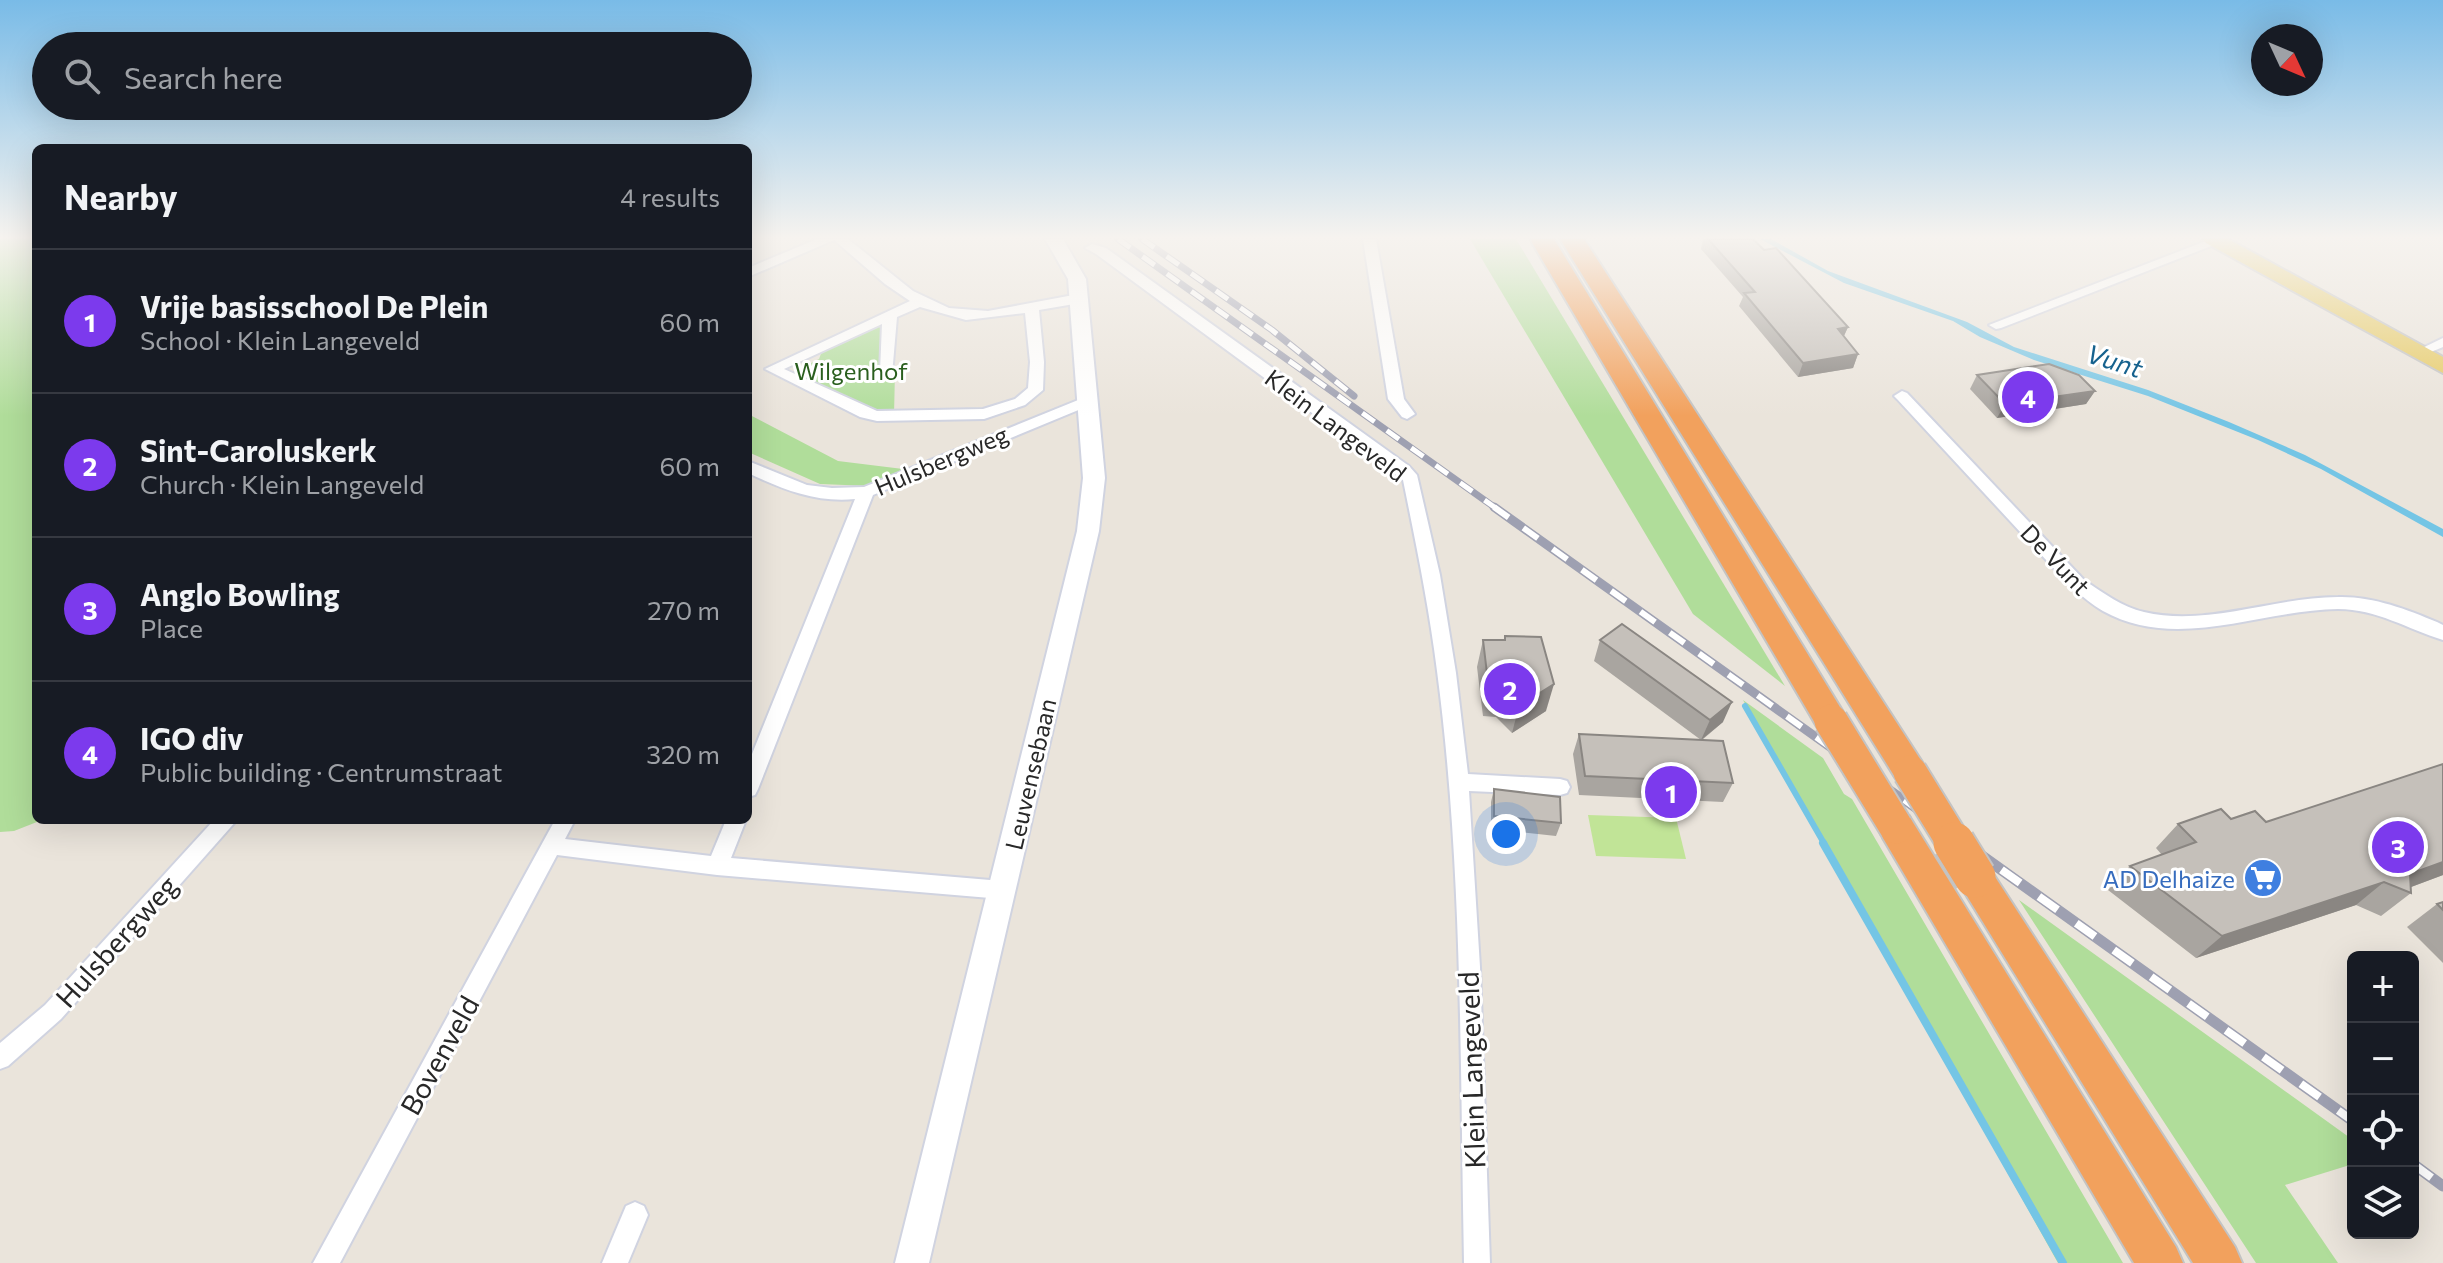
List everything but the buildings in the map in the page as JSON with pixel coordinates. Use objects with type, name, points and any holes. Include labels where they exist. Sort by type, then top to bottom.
[{"type":"highway","points":[[1577,298],[2160,1263]]},
{"type":"highway","points":[[1609,298],[2219,1263]]},
{"type":"highway","points":[[1627,298],[1640,347]]},
{"type":"main road","points":[[2320,298],[2443,366]]},
{"type":"street","points":[[914,298],[957,315],[975,316],[1052,298]]},
{"type":"street","name":"Leuvensebaan","points":[[912,1263],[1088,531],[1094,478],[1079,298]]},
{"type":"street","name":"Klein Langeveld","points":[[1166,298],[1408,474],[1412,482],[1451,696],[1464,831],[1477,1263]]},
{"type":"street","points":[[1379,298],[1396,399],[1407,414]]},
{"type":"street","points":[[1996,325],[2066,298]]},
{"type":"street","points":[[919,302],[772,369],[865,414],[997,412],[1035,390],[1037,362],[1031,305]]},
{"type":"street","points":[[887,372],[890,315]]},
{"type":"street","points":[[2419,353],[2443,342]]},
{"type":"street","name":"De Vunt","points":[[1902,396],[2079,585],[2109,608],[2152,623],[2194,624],[2297,606],[2337,603],[2382,610],[2443,633]]},
{"type":"street","name":"Hulsbergweg","points":[[752,468],[818,495],[866,492],[1088,401]]},
{"type":"street","points":[[752,779],[866,492]]},
{"type":"street","points":[[1459,782],[1560,787]]},
{"type":"street","name":"Hulsbergweg","points":[[0,1058],[53,1012],[223,824]]},
{"type":"street","name":"Bovenveld","points":[[326,1263],[563,824]]},
{"type":"street","points":[[717,866],[734,824]]},
{"type":"street","points":[[552,846],[717,866],[1002,890]]},
{"type":"street","points":[[615,1263],[635,1215]]},
{"type":"green space","points":[[0,298],[32,298],[32,824],[14,831],[0,832]]},
{"type":"green space","points":[[1505,298],[1551,298],[1785,686],[1693,614]]},
{"type":"green space","name":"Wilgenhof","points":[[878,327],[883,328],[883,373],[895,372],[894,415],[877,416],[791,373],[819,359],[822,351]]},
{"type":"green space","points":[[752,416],[838,461],[903,469],[870,486],[820,484],[752,454]]},
{"type":"green space","points":[[1743,700],[1823,758],[1844,794],[1852,799],[2123,1263],[2058,1263]]},
{"type":"green space","points":[[1588,815],[1676,818],[1686,859],[1596,856]]},
{"type":"green space","points":[[2019,900],[2347,1136],[2347,1166],[2285,1185],[2338,1263],[2256,1263]]},
{"type":"water","points":[[1887,298],[1901,298],[1967,322],[2014,347],[2148,390],[2229,422],[2305,455],[2443,529],[2443,537],[2321,469],[2258,440],[2148,396],[2034,360],[1980,337],[1953,321]]},
{"type":"waterway","points":[[1745,706],[1825,845]]},
{"type":"waterway","points":[[1823,843],[2063,1263]]},
{"type":"railway","points":[[1201,298],[1497,509]]},
{"type":"railway","points":[[1226,298],[1272,330],[1354,396]]},
{"type":"railway","points":[[1494,507],[1967,845]]},
{"type":"railway","points":[[1964,843],[2347,1117]]},
{"type":"railway","points":[[2417,1167],[2443,1186]]},
{"type":"place","name":"IGO div","points":[[2028,397]]},
{"type":"place","name":"Sint-Caroluskerk","points":[[1510,689]]},
{"type":"place","name":"Vrije basisschool De Plein","points":[[1671,792]]},
{"type":"place","name":"Anglo Bowling","points":[[2398,847]]},
{"type":"place","name":"AD Delhaize","points":[[2263,878]]},
{"type":"water label","name":"Vunt","points":[[2115,360]]}]
